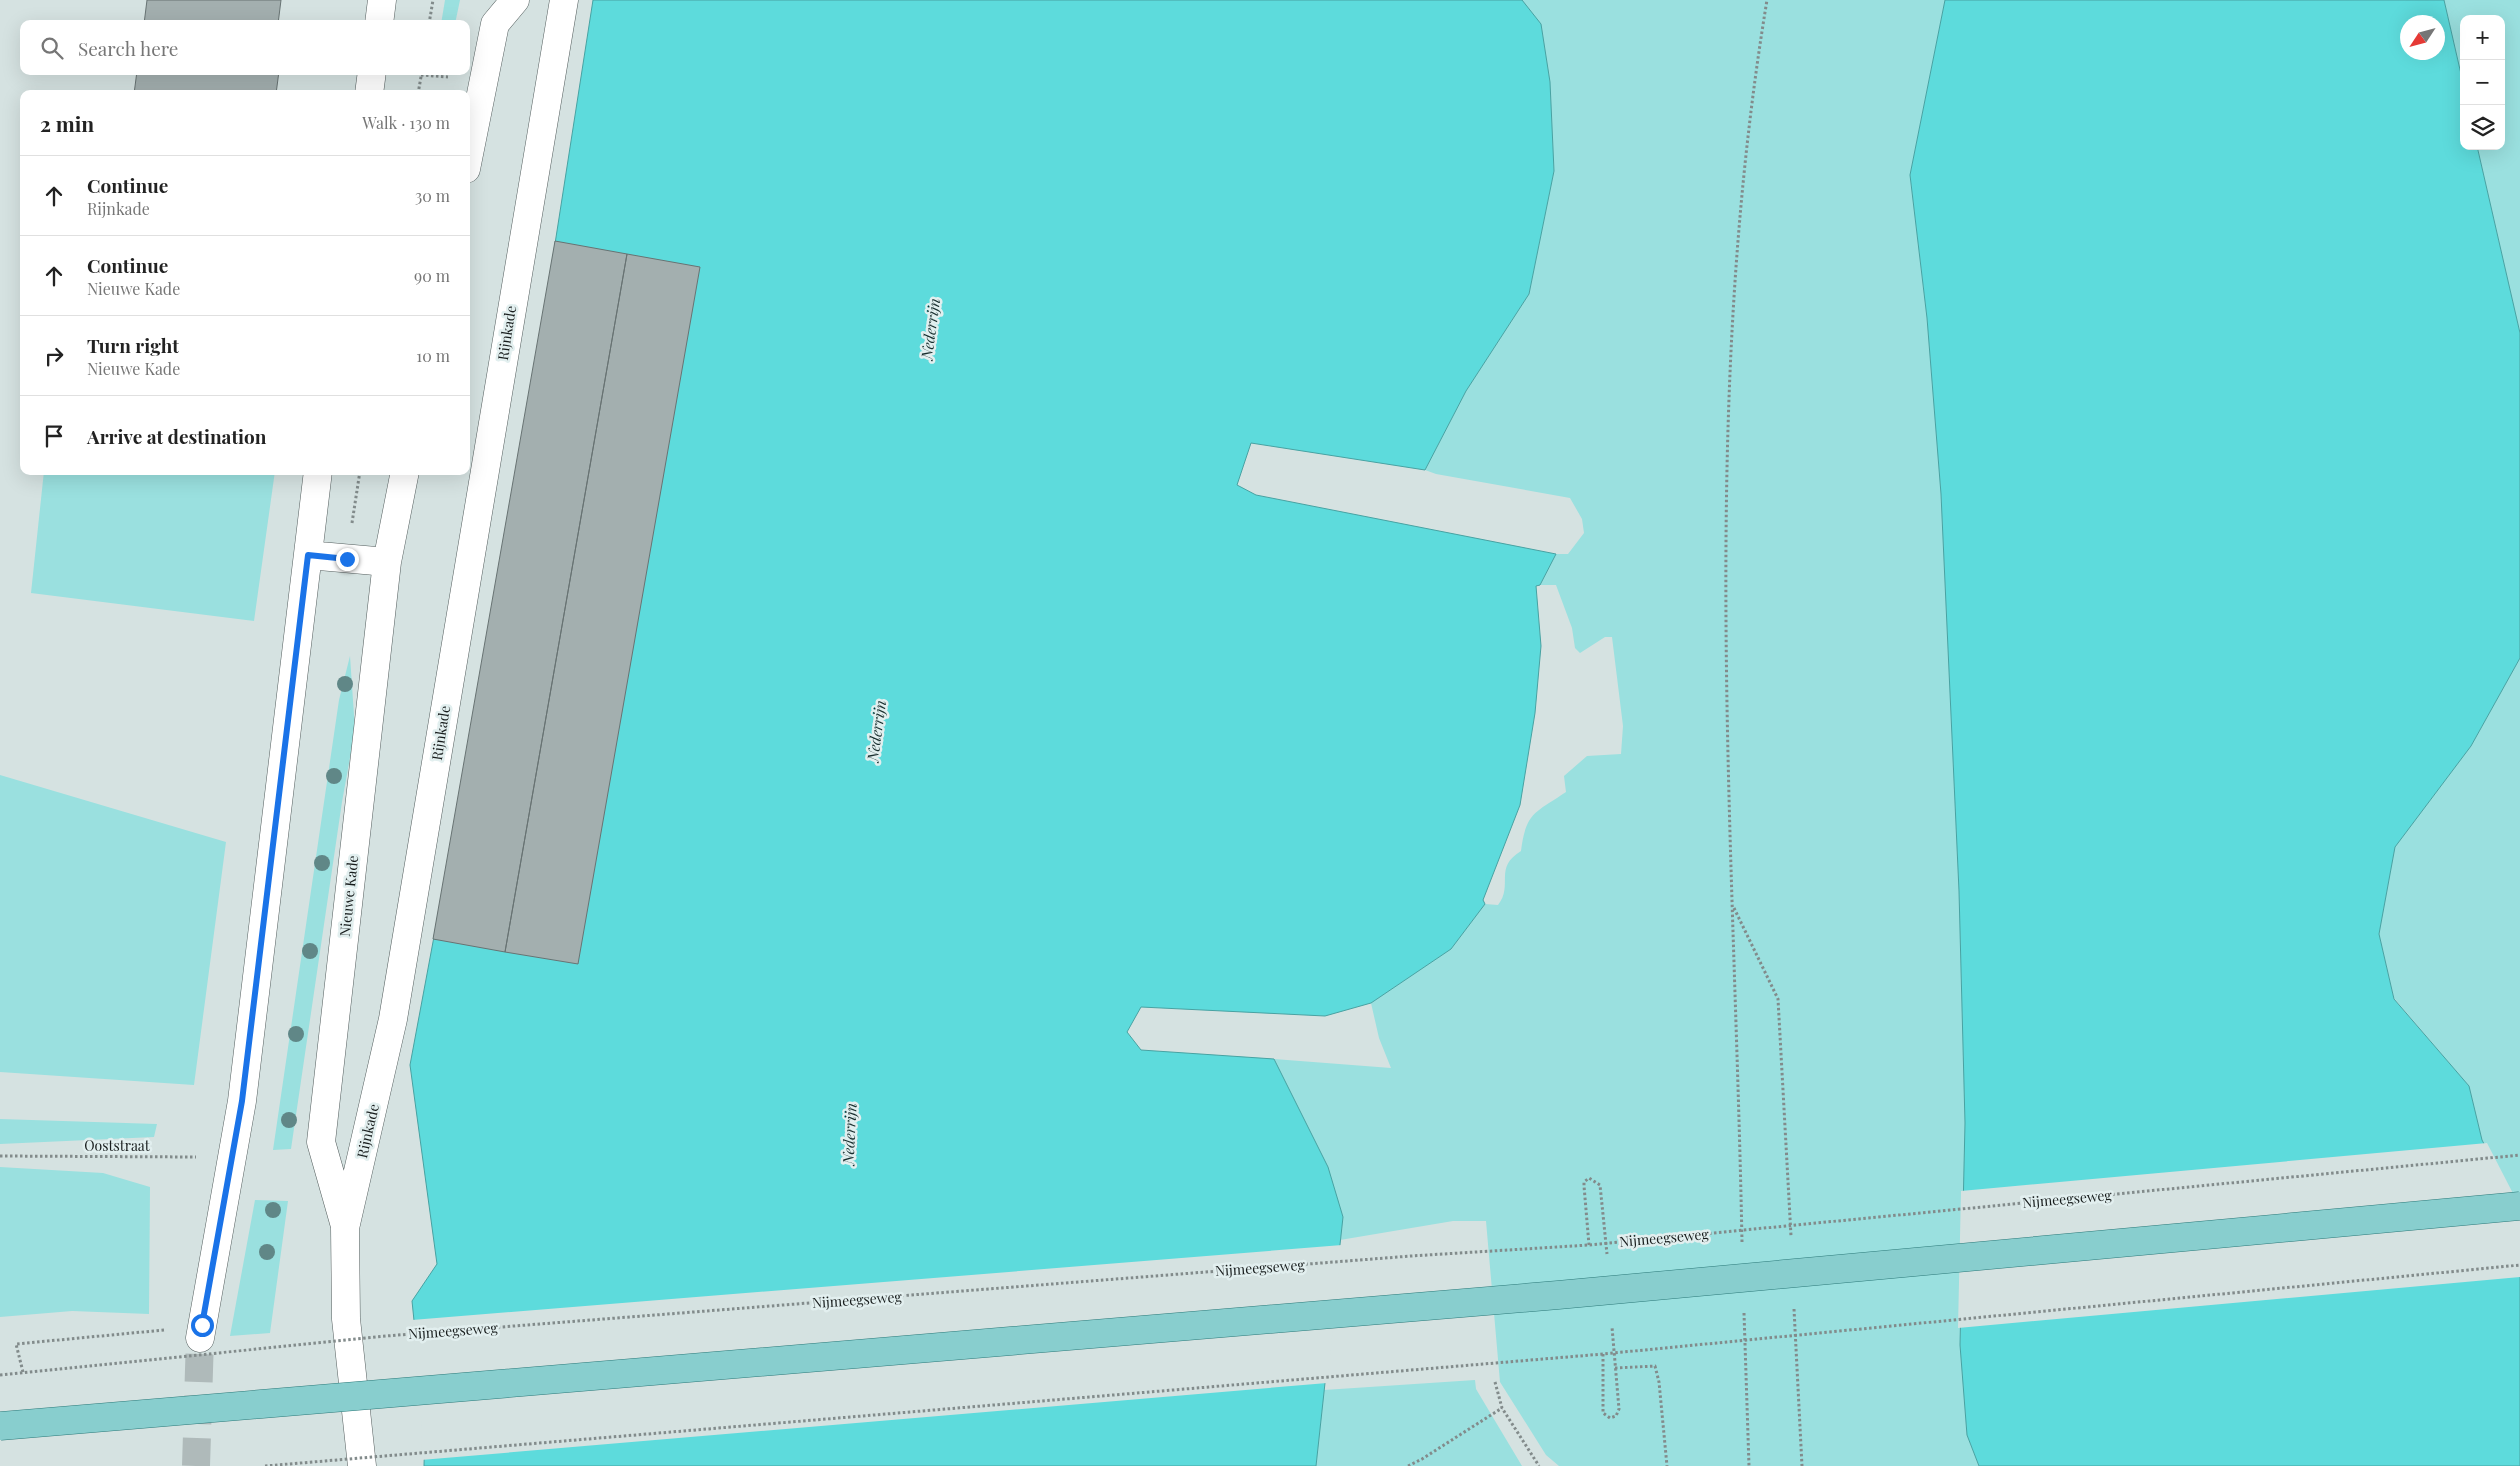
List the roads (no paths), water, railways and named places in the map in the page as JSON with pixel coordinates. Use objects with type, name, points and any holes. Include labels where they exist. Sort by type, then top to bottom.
[{"type":"main road","points":[[0,1426],[1548,1296],[2520,1206]]},
{"type":"street","points":[[380,20],[382,0]]},
{"type":"street","points":[[470,149],[495,24],[515,0]]},
{"type":"street","name":"Rijnkade","points":[[362,1466],[346,1320],[346,1228],[393,1019],[564,0]]},
{"type":"street","points":[[370,90],[371,75]]},
{"type":"street","points":[[200,1338],[233,1158],[318,475]]},
{"type":"street","name":"Nieuwe Kade","points":[[346,1228],[321,1142],[387,562],[404,475]]},
{"type":"street","points":[[308,555],[387,562]]},
{"type":"water","name":"Nederrijn","points":[[593,0],[1522,0],[1541,24],[1550,82],[1554,171],[1529,294],[1466,391],[1425,470],[1251,443],[1237,485],[1256,495],[1556,554],[1540,585],[1536,586],[1541,646],[1535,713],[1520,805],[1483,900],[1485,904],[1451,949],[1371,1003],[1325,1016],[1141,1007],[1127,1032],[1141,1050],[1274,1059],[1328,1167],[1343,1217],[1316,1466],[424,1466],[425,1428],[412,1301],[437,1264],[410,1065],[540,340]]},
{"type":"water","points":[[1945,0],[2444,0],[2460,70],[2460,150],[2478,150],[2520,333],[2520,658],[2471,746],[2395,847],[2379,934],[2394,999],[2469,1086],[2482,1140],[2520,1213],[2520,1466],[1979,1466],[1967,1435],[1960,1345],[1965,1123],[1959,891],[1941,494],[1927,318],[1910,175]]},
{"type":"tunnel","points":[[196,1466],[200,1338]]}]
